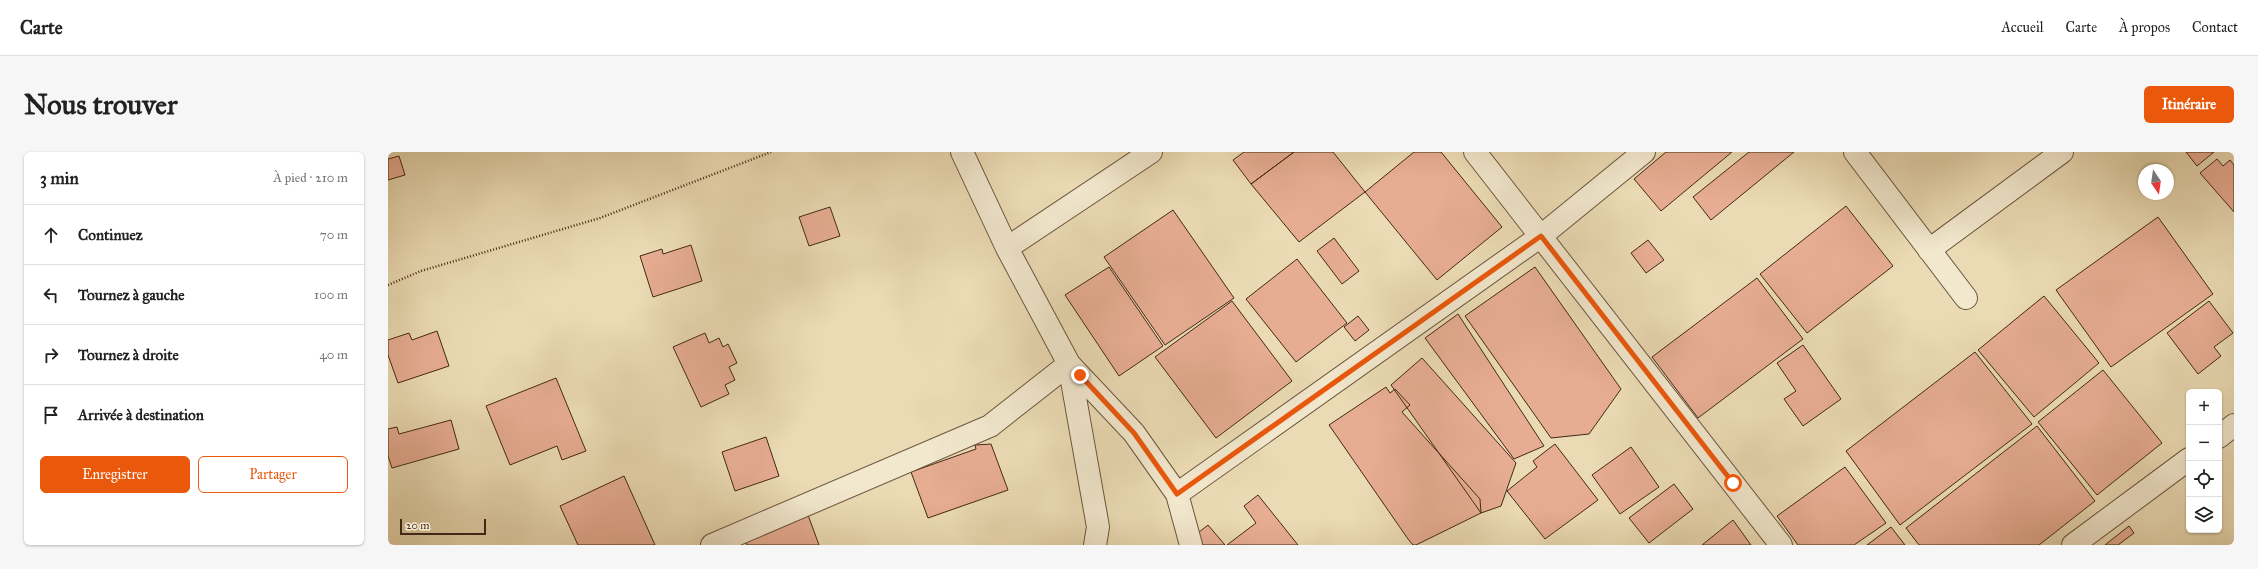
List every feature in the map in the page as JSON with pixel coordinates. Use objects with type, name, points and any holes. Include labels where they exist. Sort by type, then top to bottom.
[{"type":"street","points":[[962,152],[1007,248],[1069,364],[1134,433],[1177,494],[1191,545]]},
{"type":"street","points":[[1007,248],[1151,152]]},
{"type":"street","points":[[1475,152],[1781,545]]},
{"type":"street","points":[[1177,494],[1541,236],[1644,152]]},
{"type":"street","points":[[1855,152],[1966,298]]},
{"type":"street","points":[[1929,250],[2062,152]]},
{"type":"street","points":[[712,545],[990,426],[1069,364]]},
{"type":"street","points":[[1069,364],[1098,527],[1095,545]]},
{"type":"street","points":[[2222,435],[2234,425]]},
{"type":"street","points":[[2073,545],[2186,461]]},
{"type":"path","points":[[388,285],[421,271],[600,218],[770,152]]},
{"type":"building","points":[[1244,152],[1294,152],[1251,184],[1233,160]]},
{"type":"building","points":[[1294,152],[1333,152],[1365,192],[1299,242],[1251,184]]},
{"type":"building","points":[[1414,152],[1441,152],[1502,227],[1437,280],[1365,192]]},
{"type":"building","points":[[1666,152],[1732,152],[1661,211],[1634,179]]},
{"type":"building","points":[[1749,152],[1794,152],[1711,220],[1693,197]]},
{"type":"building","points":[[2186,152],[2214,152],[2197,166]]},
{"type":"building","points":[[399,156],[405,175],[388,180],[388,159]]},
{"type":"building","points":[[2217,159],[2223,166],[2230,160],[2234,165],[2234,212],[2200,173]]},
{"type":"building","points":[[1846,206],[1893,266],[1807,333],[1760,274]]},
{"type":"building","points":[[830,207],[840,236],[809,246],[799,217]]},
{"type":"building","points":[[1173,210],[1234,298],[1165,345],[1104,257]]},
{"type":"building","points":[[2158,217],[2213,294],[2111,367],[2056,290]]},
{"type":"building","points":[[1334,238],[1359,271],[1342,284],[1317,251]]},
{"type":"building","points":[[1648,240],[1664,260],[1646,273],[1631,253]]},
{"type":"building","points":[[691,245],[702,281],[653,297],[640,256],[662,249],[663,254]]},
{"type":"building","points":[[1297,259],[1347,323],[1296,362],[1246,299]]},
{"type":"building","points":[[1109,267],[1163,346],[1119,376],[1065,295]]},
{"type":"building","points":[[1535,267],[1621,389],[1589,434],[1551,438],[1465,316]]},
{"type":"building","points":[[1757,278],[1803,339],[1698,418],[1652,357]]},
{"type":"building","points":[[2044,296],[2099,363],[2034,417],[1978,350]]},
{"type":"building","points":[[1232,301],[1292,381],[1216,438],[1155,357]]},
{"type":"building","points":[[2209,301],[2233,333],[2214,347],[2221,356],[2198,374],[2167,333]]},
{"type":"building","points":[[1458,314],[1544,446],[1514,459],[1425,338]]},
{"type":"building","points":[[1358,316],[1369,330],[1355,341],[1344,327]]},
{"type":"building","points":[[437,331],[449,366],[398,383],[388,355],[388,340],[409,333],[412,340]]},
{"type":"building","points":[[705,333],[709,343],[719,338],[723,347],[728,344],[737,363],[729,367],[735,380],[725,385],[729,394],[701,407],[673,347]]},
{"type":"building","points":[[1803,345],[1841,399],[1803,426],[1784,399],[1796,391],[1777,363]]},
{"type":"building","points":[[1975,352],[2032,424],[1900,525],[1846,451]]},
{"type":"building","points":[[1422,358],[1516,463],[1501,506],[1481,513],[1391,385]]},
{"type":"building","points":[[2103,370],[2162,443],[2097,495],[2038,422]]},
{"type":"building","points":[[556,378],[586,451],[562,460],[557,446],[510,465],[486,406]]},
{"type":"building","points":[[1386,387],[1390,393],[1395,389],[1410,405],[1402,412],[1480,499],[1481,513],[1416,545],[1413,545],[1408,539],[1329,425]]},
{"type":"building","points":[[451,420],[459,449],[392,468],[388,456],[388,429],[397,427],[399,434]]},
{"type":"building","points":[[2037,426],[2095,501],[2039,545],[1919,545],[1906,528]]},
{"type":"building","points":[[766,437],[779,476],[735,491],[722,452]]},
{"type":"building","points":[[991,444],[1008,490],[928,518],[911,472],[976,449],[975,445]]},
{"type":"building","points":[[1555,444],[1598,500],[1545,539],[1507,491],[1537,467],[1533,461]]},
{"type":"building","points":[[1631,447],[1659,487],[1620,514],[1592,475]]},
{"type":"building","points":[[1845,467],[1886,523],[1854,545],[1798,545],[1777,516]]},
{"type":"building","points":[[624,476],[655,545],[578,545],[560,506]]},
{"type":"building","points":[[1674,484],[1693,509],[1649,543],[1629,518]]},
{"type":"building","points":[[1258,495],[1298,545],[1227,545],[1256,523],[1244,506]]},
{"type":"building","points":[[808,515],[819,545],[747,545],[745,538]]},
{"type":"building","points":[[1733,520],[1751,545],[1702,545]]},
{"type":"building","points":[[1208,525],[1225,545],[1201,545],[1194,536]]},
{"type":"building","points":[[2129,526],[2134,533],[2118,545],[2105,545]]},
{"type":"building","points":[[1891,527],[1905,545],[1867,545]]},
{"type":"route","points":[[1080,375],[1134,433],[1177,494],[1541,236],[1733,483]]}]
